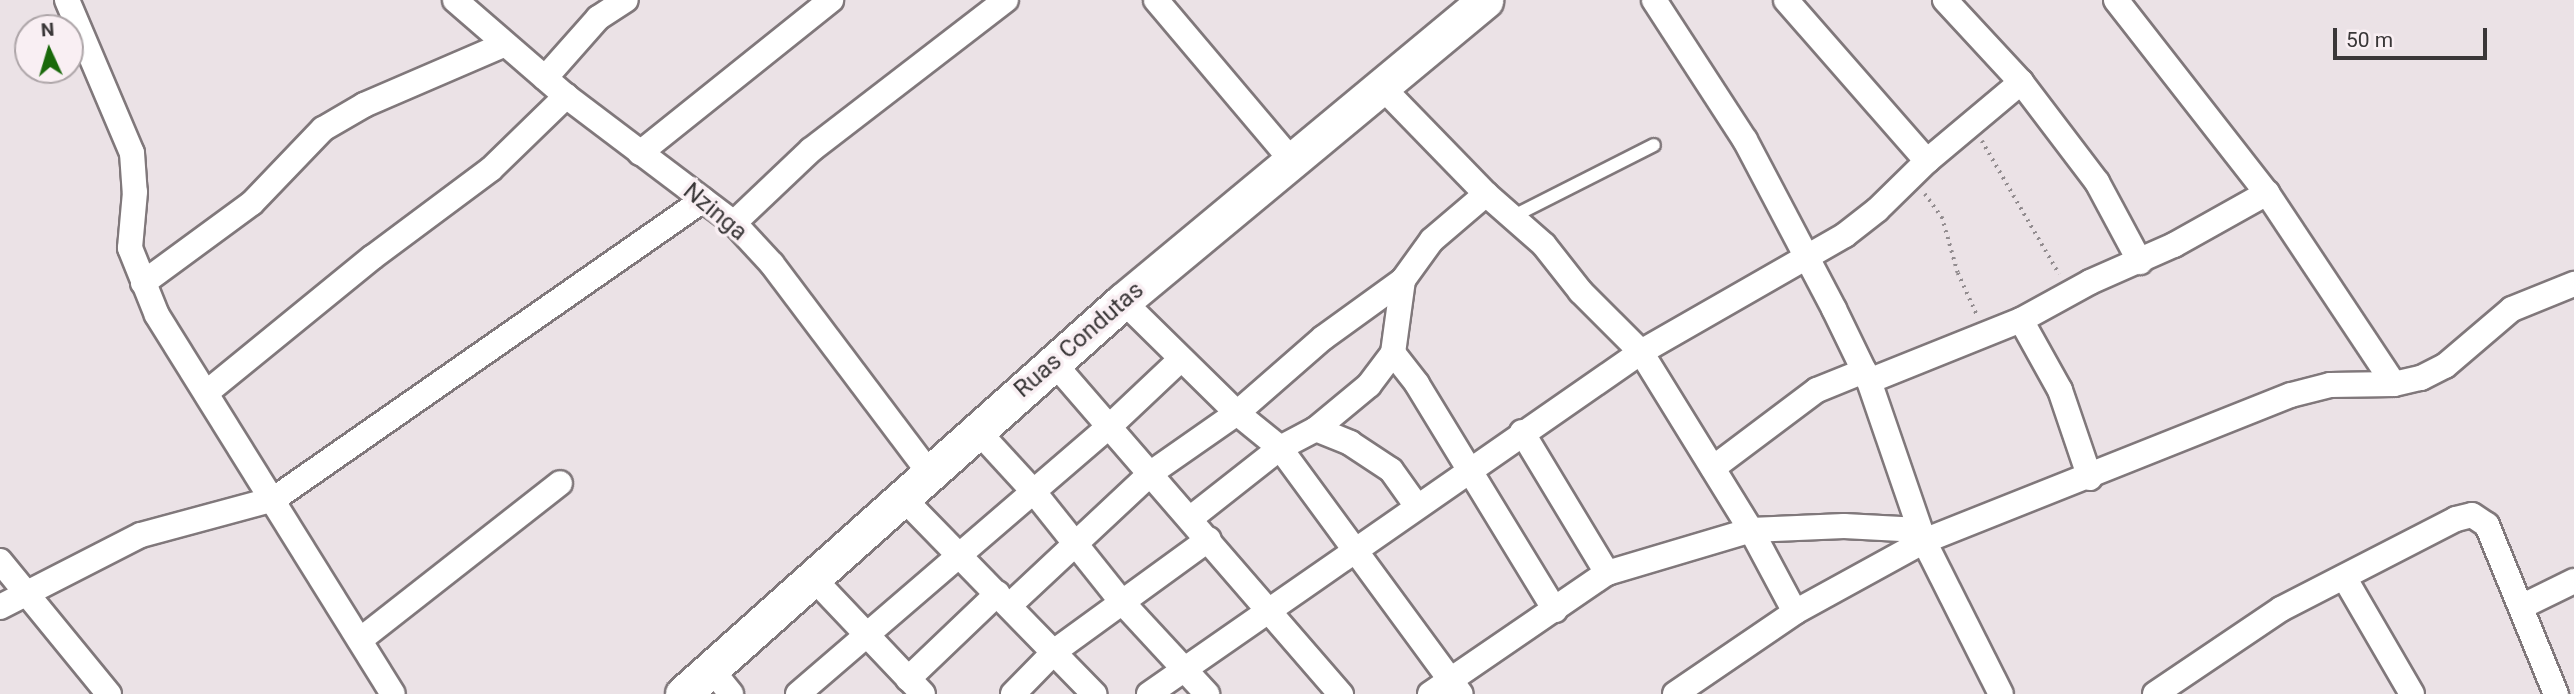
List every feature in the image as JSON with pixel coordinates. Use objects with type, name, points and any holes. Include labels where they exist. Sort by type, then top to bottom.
[{"type":"street","points":[[67,0],[132,153],[135,192],[130,248],[157,315],[393,694]]},
{"type":"street","name":"Nzinga","points":[[455,0],[503,45],[566,96],[734,223],[772,264],[928,471]]},
{"type":"street","points":[[545,78],[598,18],[626,0]]},
{"type":"street","points":[[640,153],[831,0]]},
{"type":"street","points":[[734,223],[811,150],[1006,0]]},
{"type":"street","points":[[1156,0],[1293,162]]},
{"type":"street","name":"Ruas Condutas","points":[[683,694],[721,681],[812,577],[928,471],[1123,301],[1485,0]]},
{"type":"street","points":[[1654,0],[1745,140],[1867,376],[1922,535],[2001,694]]},
{"type":"street","points":[[1786,0],[1919,168]]},
{"type":"street","points":[[1945,0],[2021,82],[2098,182],[2140,262]]},
{"type":"street","points":[[2116,0],[2267,193],[2394,384]]},
{"type":"street","points":[[143,283],[252,203],[323,129],[364,105],[503,45]]},
{"type":"street","points":[[1149,694],[1466,469],[1641,352],[1861,224],[1919,168],[2021,82]]},
{"type":"street","points":[[1381,86],[1486,194],[1544,245],[1581,292],[1641,352],[1751,530],[1795,612]]},
{"type":"street","points":[[206,393],[373,257],[491,169],[566,96]]},
{"type":"street","points":[[1713,468],[1817,390],[1867,376],[1986,335],[2021,320],[2071,291],[2140,262],[2267,193]]},
{"type":"street","points":[[812,577],[912,688],[1004,599],[1151,473],[1237,413],[1323,338],[1403,280],[1432,240],[1486,194]]},
{"type":"street","points":[[0,607],[141,535],[274,499],[703,200]]},
{"type":"street","points":[[1191,518],[1280,448],[1316,429],[1369,385],[1393,354],[1403,280]]},
{"type":"street","points":[[1675,694],[1795,612],[1922,535],[2090,478],[2291,395],[2351,382],[2394,384],[2421,378],[2445,366],[2512,309],[2574,284]]},
{"type":"street","points":[[1123,301],[1179,360],[1280,448],[1357,547],[1447,690],[1607,573],[1751,530],[1844,526],[1922,535]]},
{"type":"street","points":[[2021,320],[2060,390],[2090,478]]},
{"type":"street","points":[[1393,354],[1417,384],[1466,469],[1555,610]]},
{"type":"street","points":[[811,690],[867,636],[1110,426],[1179,360]]},
{"type":"street","points":[[1054,362],[1270,608],[1341,694]]},
{"type":"street","points":[[976,429],[1034,492],[1121,601],[1181,669],[1207,694]]},
{"type":"street","points":[[1316,429],[1350,443],[1391,470],[1416,505]]},
{"type":"street","points":[[1522,432],[1607,573]]},
{"type":"street","points":[[360,640],[560,483]]},
{"type":"street","points":[[901,496],[1094,694]]},
{"type":"street","points":[[2155,694],[2281,609],[2456,519],[2472,515],[2487,525],[2556,694]]},
{"type":"street","points":[[1013,694],[1055,651],[1209,539]]},
{"type":"street","points":[[0,561],[109,694]]},
{"type":"street","points":[[2344,577],[2412,694]]},
{"type":"street","points":[[2522,606],[2574,580]]},
{"type":"lane","points":[[1512,217],[1654,145]]},
{"type":"path","points":[[1972,125],[2071,291]]},
{"type":"path","points":[[1919,168],[1942,218],[1958,273],[1986,335]]}]
